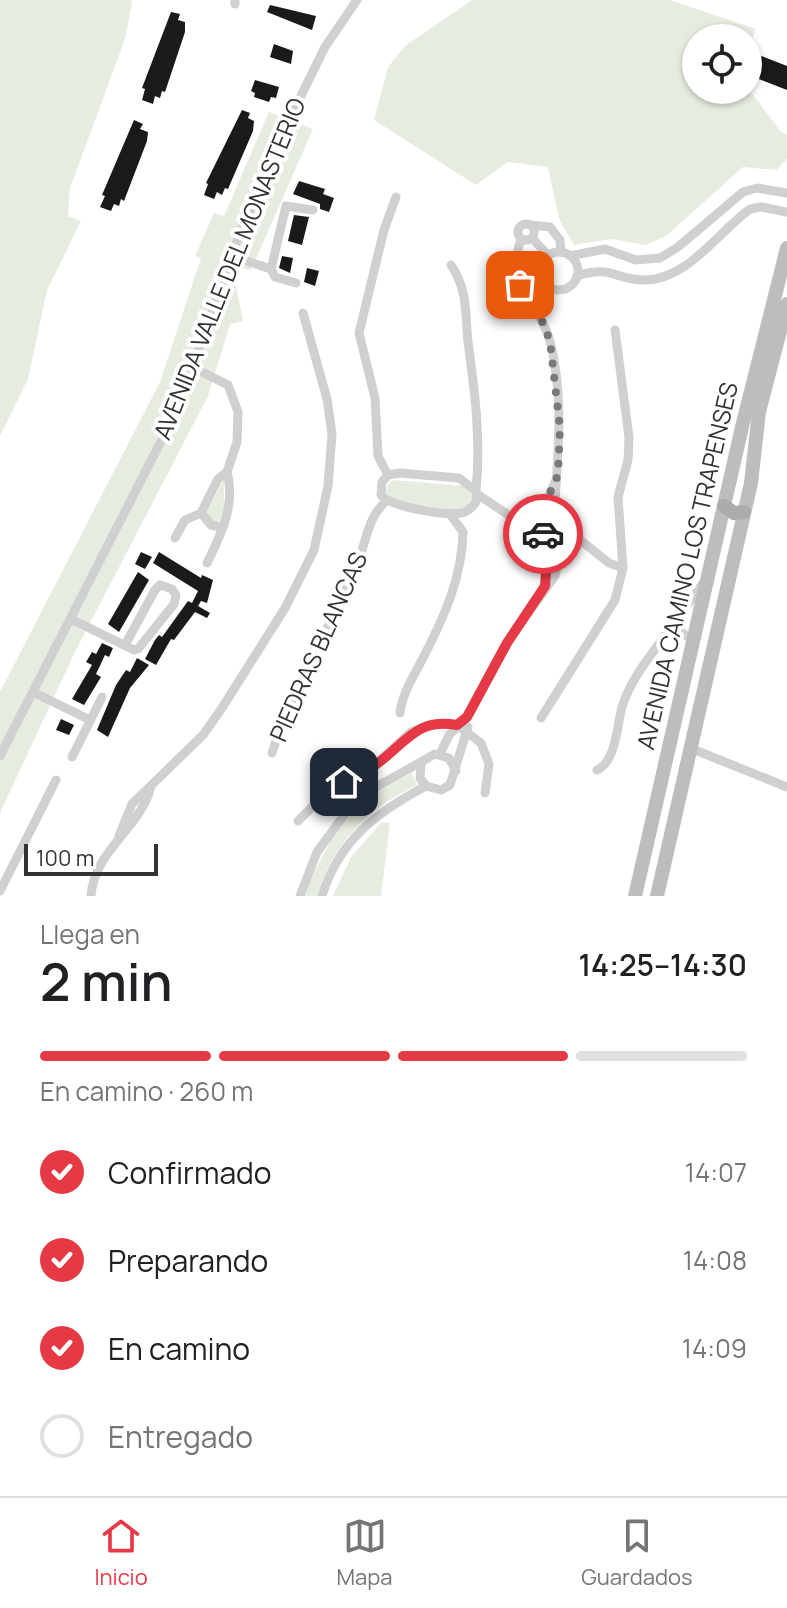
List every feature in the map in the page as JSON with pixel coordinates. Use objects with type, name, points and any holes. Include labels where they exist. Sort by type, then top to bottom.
[{"type":"main road","name":"AVENIDA CAMINO LOS TRAPENSES","points":[[635,896],[724,506],[787,248]]},
{"type":"main road","name":"AVENIDA CAMINO LOS TRAPENSES","points":[[657,896],[744,512],[759,412],[783,338],[787,304]]},
{"type":"main road","points":[[724,506],[734,513],[744,512]]},
{"type":"street","name":"AVENIDA VALLE DEL MONASTERIO","points":[[0,756],[179,406],[231,256],[308,81],[332,33],[357,0]]},
{"type":"street","points":[[548,255],[605,249],[636,260],[660,258],[743,192],[757,188],[787,193]]},
{"type":"street","name":"PIEDRAS BLANCAS","points":[[272,753],[316,646],[359,563],[372,516],[386,501],[381,490],[388,475],[378,456],[377,409],[360,341],[359,324],[396,197]]},
{"type":"street","points":[[296,283],[275,277],[271,269],[286,206],[313,210]]},
{"type":"street","points":[[548,255],[540,273],[550,287],[565,288],[577,276],[602,270],[641,280],[659,278],[687,263],[750,209],[761,207],[787,212]]},
{"type":"street","points":[[530,225],[534,230],[532,238]]},
{"type":"street","points":[[440,754],[457,725],[467,717],[501,654],[545,586],[555,576],[560,560],[554,520],[560,428],[553,359],[542,321],[518,280],[519,228],[530,225],[550,227],[560,240],[565,254],[576,264],[577,276]]},
{"type":"street","points":[[532,238],[548,255]]},
{"type":"street","points":[[521,239],[532,238]]},
{"type":"street","points":[[231,256],[271,269]]},
{"type":"street","points":[[400,713],[403,698],[454,590],[463,532],[476,492],[478,413],[465,295],[451,265]]},
{"type":"street","points":[[91,896],[95,878],[119,836],[132,804],[203,735],[285,608],[314,550],[328,486],[332,434],[327,399],[303,313]]},
{"type":"street","points":[[541,718],[615,600],[623,568],[618,497],[628,460],[629,437],[615,330]]},
{"type":"street","points":[[194,368],[228,385],[238,412],[237,442],[227,472],[227,517],[220,527],[221,534],[207,563]]},
{"type":"street","points":[[463,480],[477,464]]},
{"type":"street","points":[[175,538],[185,520],[201,513],[218,479],[227,472]]},
{"type":"street","points":[[388,475],[399,473],[463,480],[494,508],[540,521],[554,520],[609,563],[623,568]]},
{"type":"street","points":[[545,586],[547,558],[540,521],[558,475]]},
{"type":"street","points":[[386,501],[449,513],[471,508],[494,508]]},
{"type":"street","points":[[201,513],[205,520],[220,527]]},
{"type":"street","points":[[449,513],[463,532]]},
{"type":"street","points":[[540,521],[554,520]]},
{"type":"street","points":[[597,770],[609,760],[624,701],[642,667],[707,579]]},
{"type":"street","points":[[71,619],[125,645],[138,649],[174,604],[176,595],[172,589],[160,585],[155,590],[125,645]]},
{"type":"street","points":[[673,625],[693,641]]},
{"type":"street","points":[[33,692],[90,720]]},
{"type":"street","points":[[72,757],[102,697]]},
{"type":"street","points":[[421,764],[420,778],[426,786],[436,790],[446,788],[453,781],[469,732],[467,717]]},
{"type":"street","points":[[298,821],[323,795],[380,762],[411,732],[432,724],[457,725],[469,732],[487,755],[485,793]]},
{"type":"street","points":[[690,748],[787,787]]},
{"type":"street","points":[[300,896],[317,852],[345,814],[378,786],[421,764],[430,755],[440,754],[452,761],[456,771]]},
{"type":"street","points":[[0,891],[4,874],[56,780]]},
{"type":"street","points":[[322,896],[338,859],[356,834],[383,810],[426,786]]},
{"type":"shaded area","points":[[0,0],[131,0],[132,3],[125,39],[70,188],[68,216],[81,221],[47,290],[28,379],[0,436]]},
{"type":"shaded area","points":[[472,0],[670,0],[741,24],[682,24],[682,104],[760,104],[781,132],[787,134],[787,159],[776,170],[743,167],[666,236],[646,245],[611,239],[574,245],[559,219],[548,167],[508,162],[476,185],[374,120],[388,67],[405,46]]},
{"type":"shaded area","points":[[269,112],[313,129],[251,270],[237,268],[236,287],[243,321],[230,324],[208,396],[75,652],[0,813],[0,692],[160,382],[201,258],[195,256],[214,213],[224,216]]},
{"type":"shaded area","points":[[224,479],[224,515],[217,524],[205,515]]},
{"type":"shaded area","points":[[394,480],[463,486],[469,490],[472,499],[465,509],[456,511],[392,502],[386,492],[388,484]]},
{"type":"shaded area","points":[[412,773],[417,785],[368,816],[332,860],[317,896],[305,896],[323,856],[345,823],[373,796]]},
{"type":"shaded area","points":[[382,822],[390,823],[381,896],[333,896],[351,857]]},
{"type":"building","points":[[270,5],[316,16],[312,30],[267,12]]},
{"type":"building","points":[[171,12],[180,14],[178,20],[185,22],[185,32],[165,92],[162,91],[160,98],[155,96],[153,104],[142,100],[145,89],[142,88]]},
{"type":"building","points":[[274,44],[293,51],[291,64],[270,57]]},
{"type":"building","points":[[762,56],[787,66],[787,90],[762,80]]},
{"type":"building","points":[[255,80],[279,87],[276,98],[271,97],[269,102],[254,97],[255,93],[251,91]]},
{"type":"building","points":[[242,110],[250,113],[248,118],[254,121],[253,131],[228,189],[225,188],[222,195],[217,192],[214,199],[204,195],[206,183]]},
{"type":"building","points":[[134,120],[143,124],[140,129],[148,132],[147,141],[124,201],[121,199],[119,206],[114,204],[111,211],[100,207],[105,196],[102,195]]},
{"type":"building","points":[[299,181],[325,189],[323,194],[334,198],[329,212],[320,209],[320,204],[293,194]]},
{"type":"building","points":[[294,215],[309,217],[302,245],[288,241]]},
{"type":"building","points":[[282,256],[293,258],[290,273],[279,268]]},
{"type":"building","points":[[307,268],[319,271],[315,286],[304,282]]},
{"type":"building","points":[[141,552],[152,557],[145,569],[135,564]]},
{"type":"building","points":[[159,552],[201,578],[202,575],[213,580],[207,603],[201,601],[198,606],[210,613],[207,618],[195,612],[174,640],[171,639],[156,665],[145,659],[155,640],[159,635],[162,637],[188,601],[192,603],[198,591],[153,563]]},
{"type":"building","points":[[138,572],[149,580],[119,632],[108,624]]},
{"type":"building","points":[[102,643],[113,648],[109,657],[105,655],[96,674],[101,677],[84,705],[72,699],[92,665],[86,662],[92,652],[96,654]]},
{"type":"building","points":[[137,658],[149,665],[130,688],[108,737],[97,730],[116,685],[126,670],[130,672]]},
{"type":"building","points":[[61,719],[74,725],[69,735],[56,730]]},
{"type":"way so far","points":[[520,285],[550,341],[559,415],[561,450],[558,475],[538,519],[543,534]]},
{"type":"route","points":[[344,782],[380,762],[418,728],[438,723],[457,725],[467,717],[507,643],[545,586],[547,558],[543,534]]}]
